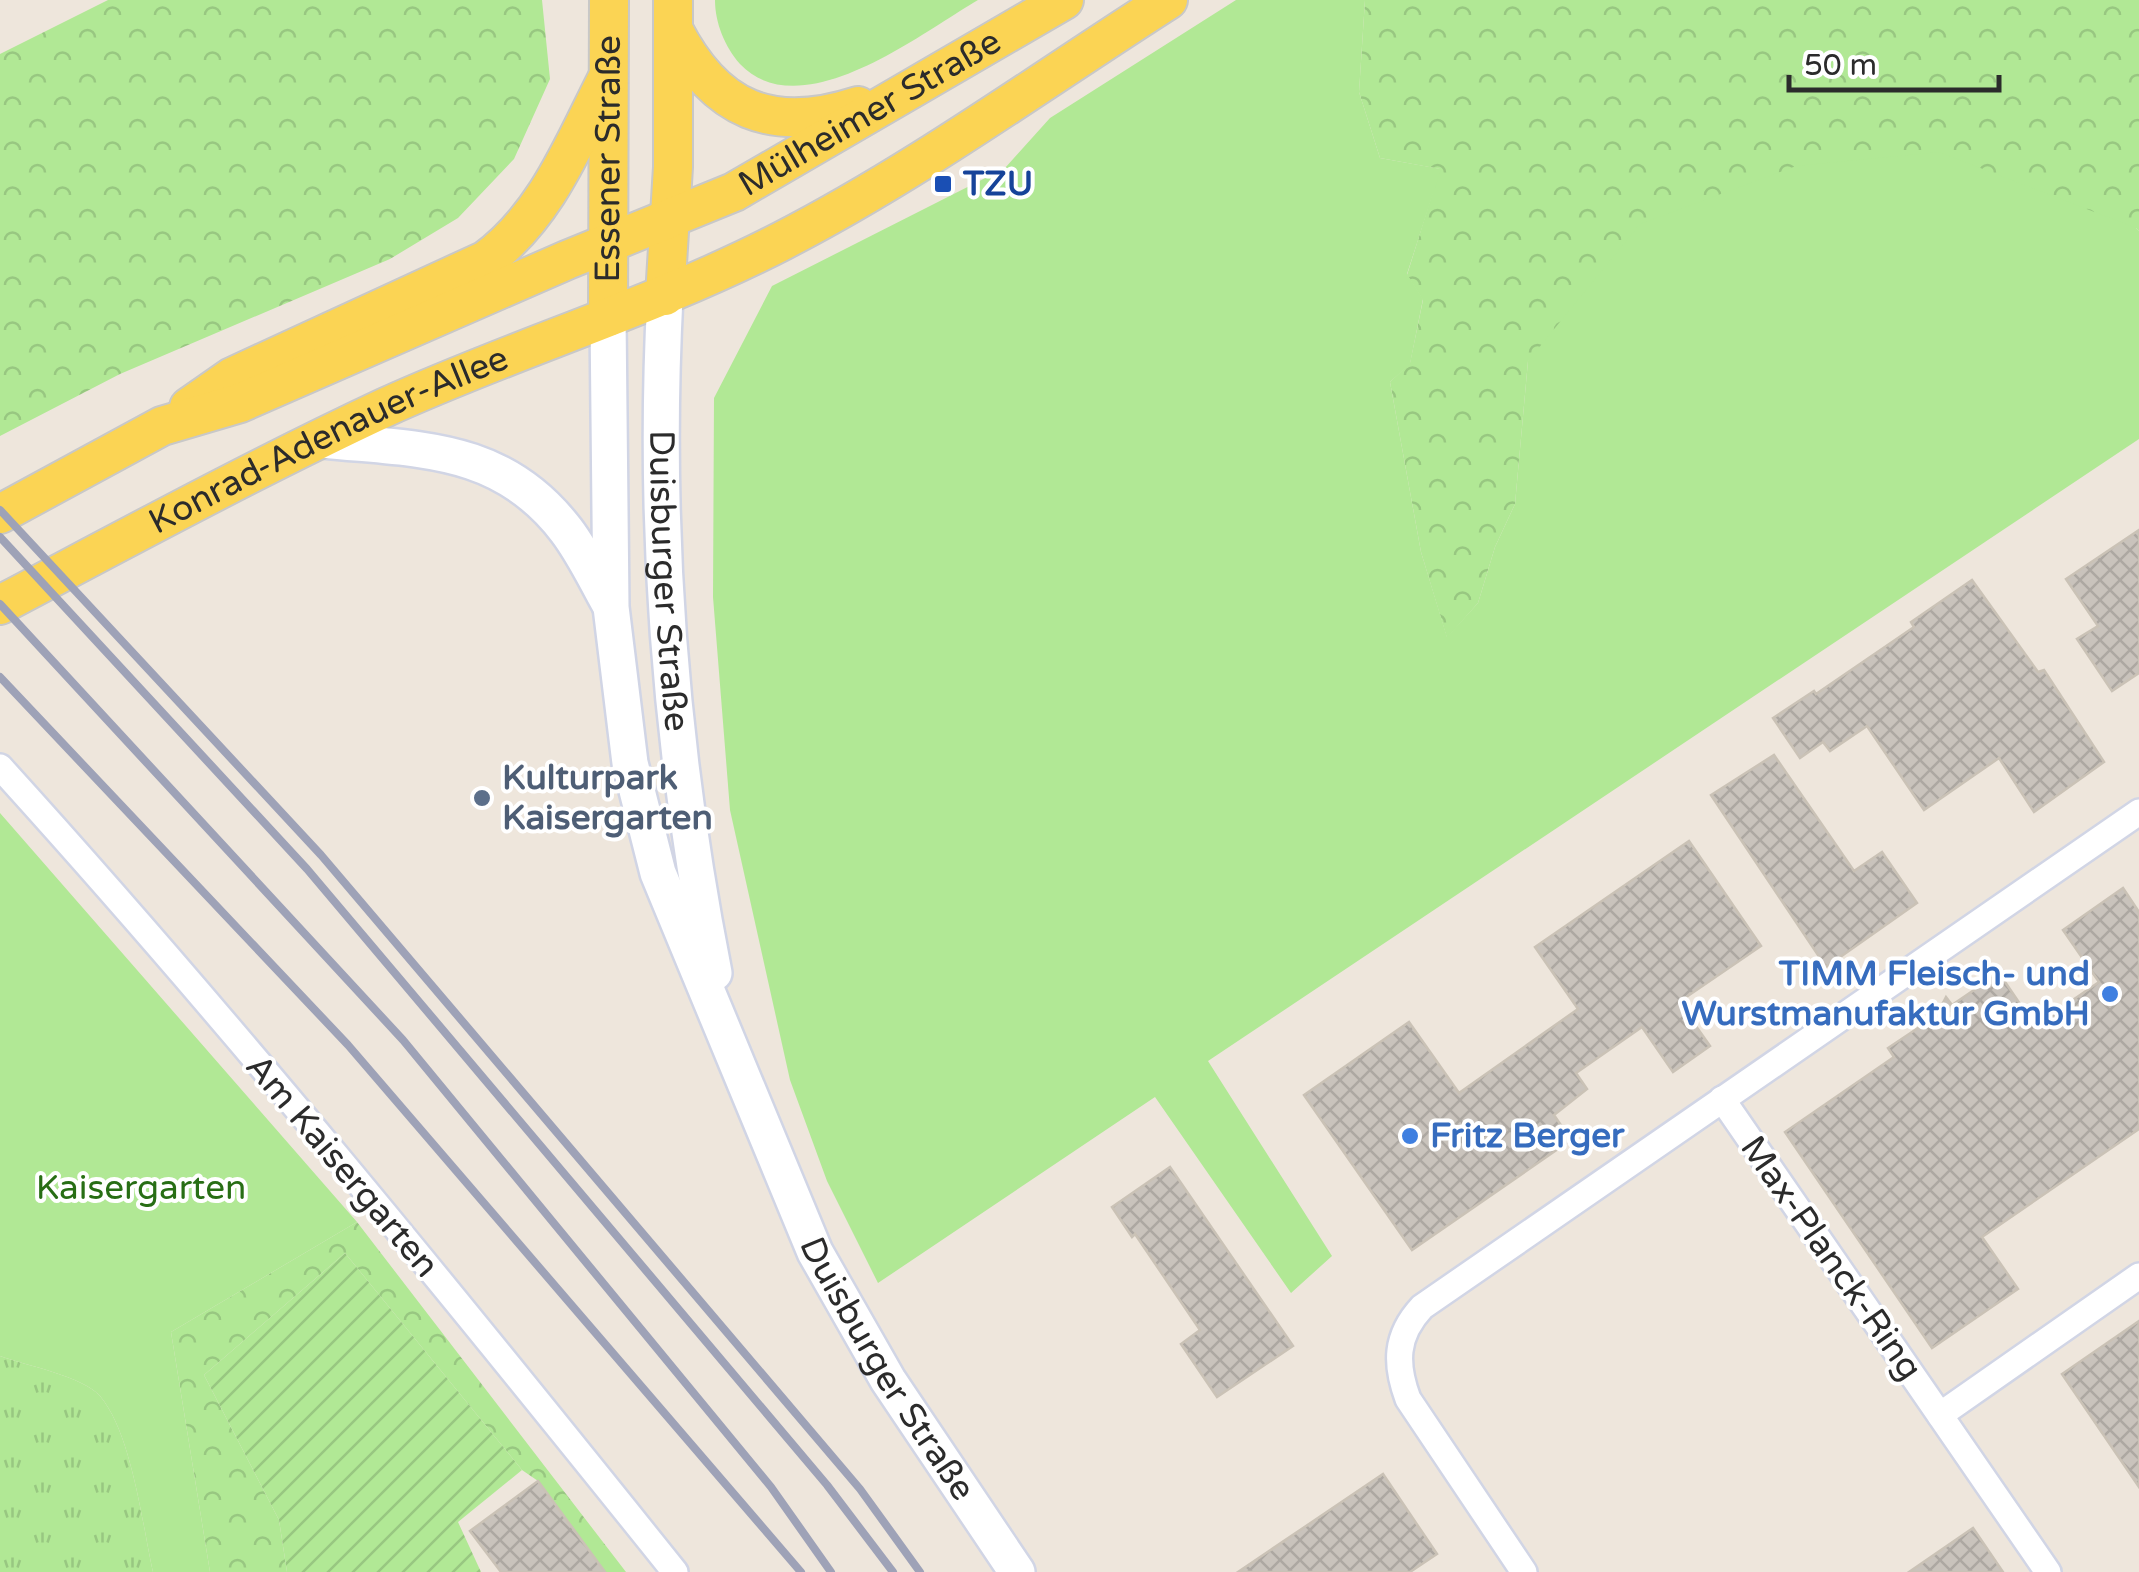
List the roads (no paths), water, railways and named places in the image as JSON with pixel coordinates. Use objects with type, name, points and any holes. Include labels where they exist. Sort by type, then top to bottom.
[{"type":"main road","name":"Essener Straße","points":[[608,0],[608,317]]},
{"type":"main road","name":"Mülheimer Straße","points":[[670,220],[734,192],[1064,0]]},
{"type":"main road","name":"Mülheimer Straße","points":[[665,296],[727,269],[837,211],[1168,0]]},
{"type":"main road","name":"Essener Straße","points":[[665,296],[673,14]]},
{"type":"main road","points":[[673,14],[685,53],[712,85],[762,114],[780,119],[811,118],[913,88]]},
{"type":"main road","points":[[162,426],[232,377],[486,260],[512,240],[548,195],[608,77]]},
{"type":"main road","name":"Konrad-Adenauer-Allee","points":[[0,514],[162,426],[240,403],[670,220]]},
{"type":"main road","name":"Konrad-Adenauer-Allee","points":[[0,605],[384,408],[665,296]]},
{"type":"main road","name":"Duisburger Straße","points":[[665,296],[661,530],[665,616],[697,887],[728,1042]]},
{"type":"main road","name":"Duisburger Straße","points":[[608,317],[611,607],[624,723],[644,820],[670,908],[796,1212],[842,1304],[909,1413],[1017,1572]]},
{"type":"main road","points":[[323,440],[446,452],[501,473],[521,486],[566,529],[611,607]]},
{"type":"street","name":"Am Kaisergarten","points":[[0,767],[139,921],[675,1572]]},
{"type":"street","name":"Max-Planck-Ring","points":[[1524,1572],[1416,1415],[1398,1372],[1404,1330],[1422,1307],[2139,812]]},
{"type":"street","name":"Max-Planck-Ring","points":[[1722,1099],[2048,1572]]},
{"type":"street","name":"Max-Planck-Ring","points":[[1940,1415],[2139,1276]]},
{"type":"railway","points":[[0,510],[321,855],[860,1489],[920,1572]]},
{"type":"railway","points":[[0,537],[307,869],[827,1485],[893,1572]]},
{"type":"railway","points":[[0,604],[403,1040],[771,1487],[831,1572]]},
{"type":"railway","points":[[0,677],[348,1045],[801,1572]]},
{"type":"place","name":"TZU","points":[[943,184]]},
{"type":"place","name":"Kulturpark Kaisergarten","points":[[482,798]]},
{"type":"place","name":"TIMM Fleisch- und Wurstmanufaktur GmbH","points":[[2110,994]]},
{"type":"place","name":"Fritz Berger","points":[[1410,1136]]},
{"type":"park label","name":"Kaisergarten","points":[[141,1188]]}]
